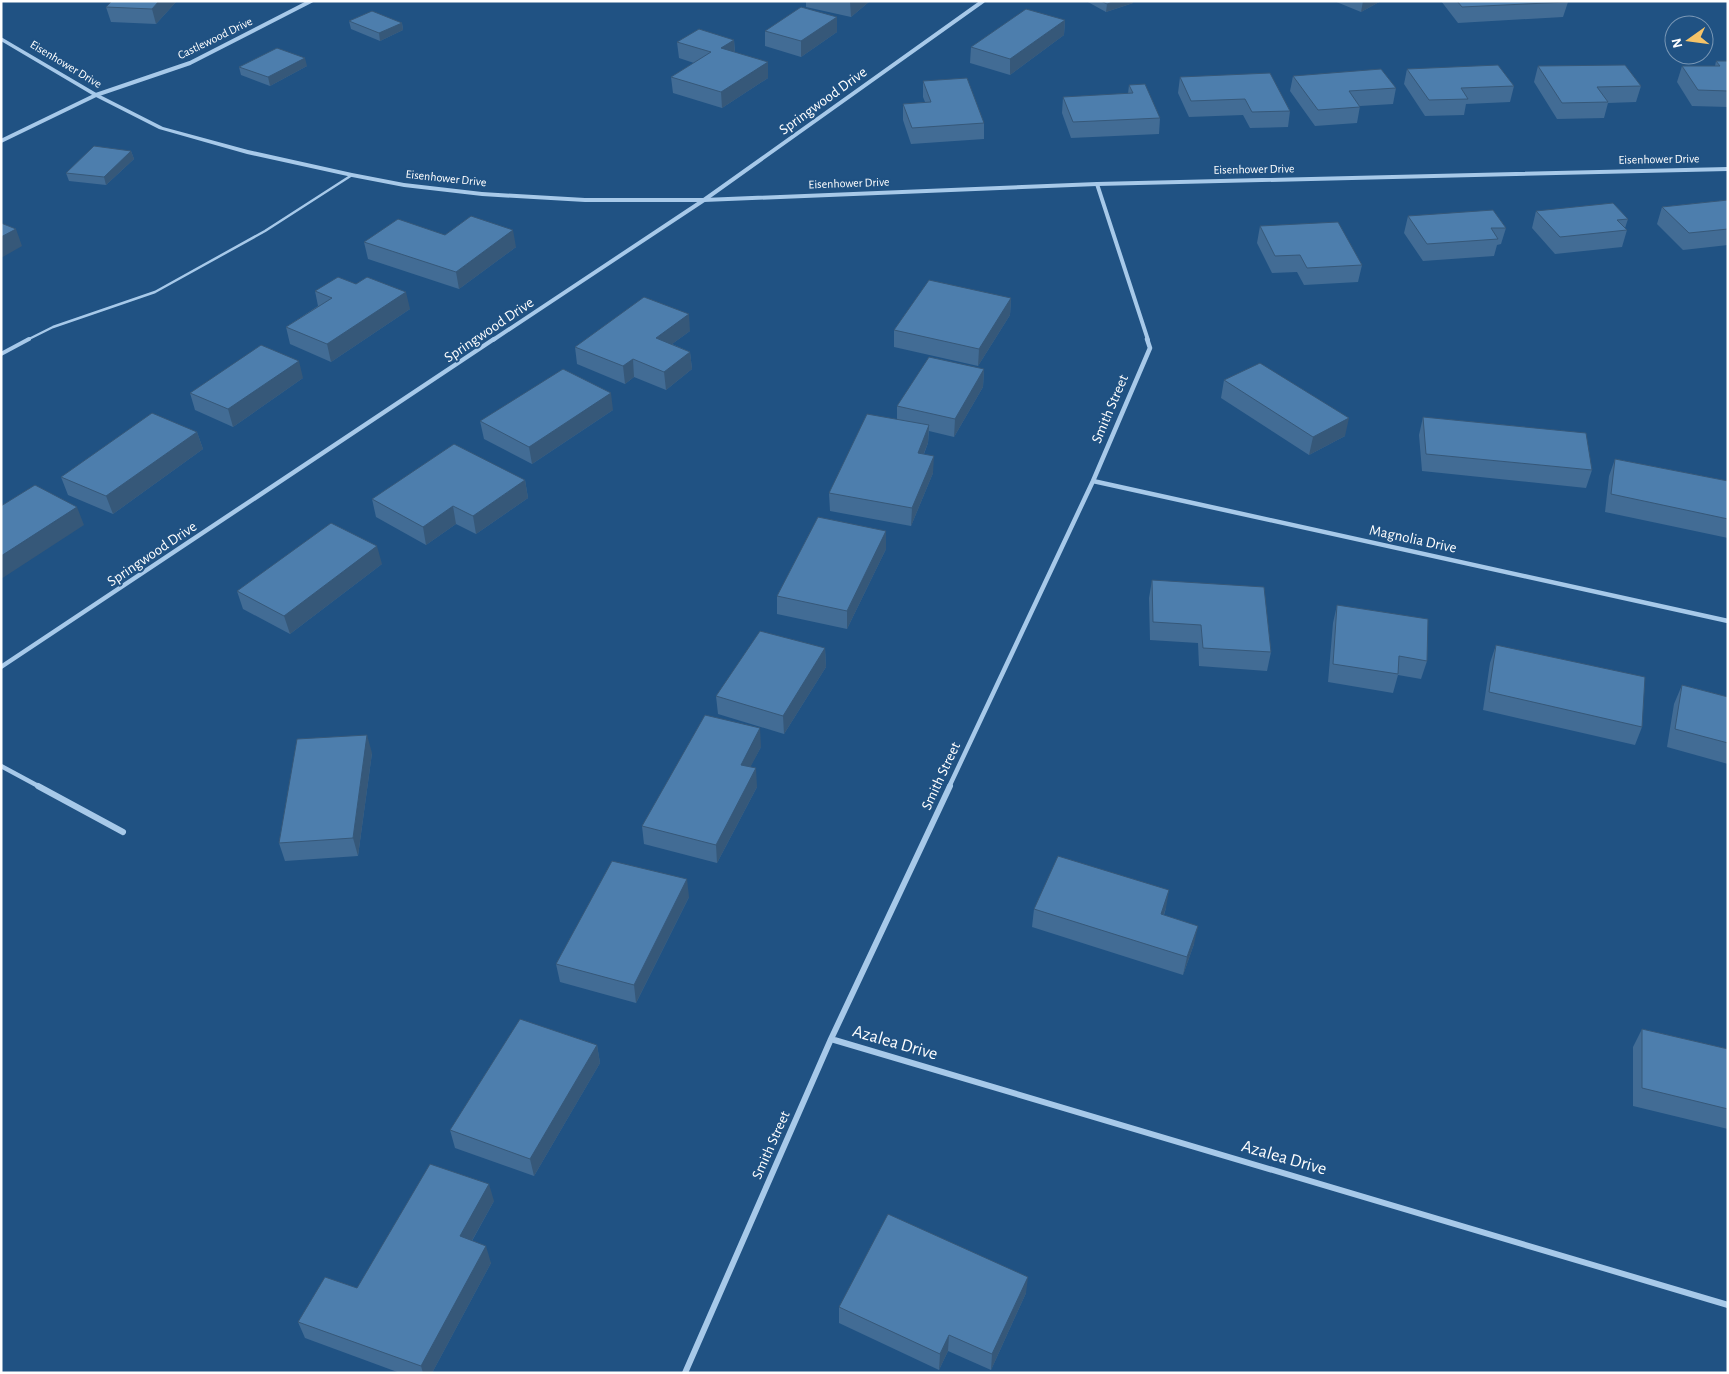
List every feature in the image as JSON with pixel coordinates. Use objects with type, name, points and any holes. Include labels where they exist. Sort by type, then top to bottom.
[{"type":"street","name":"Castlewood Drive","points":[[1,141],[96,96],[190,63],[311,1]]},
{"type":"street","name":"Springwood Drive","points":[[1,667],[704,200],[983,1]]},
{"type":"street","name":"Eisenhower Drive","points":[[1,39],[96,96],[161,128],[248,152],[404,185],[482,194],[585,200],[704,200],[1097,184],[1728,169]]},
{"type":"street","name":"Smith Street","points":[[685,1373],[831,1039],[1093,481],[1150,348],[1097,184]]},
{"type":"street","name":"Magnolia Drive","points":[[1093,481],[1728,621]]},
{"type":"street","points":[[1,766],[123,832]]},
{"type":"street","name":"Azalea Drive","points":[[831,1039],[1728,1305]]},
{"type":"lane","points":[[1,354],[53,328],[154,292],[265,231],[352,174]]},
{"type":"building","points":[[112,1],[159,1],[152,9],[106,7]]},
{"type":"building","points":[[1101,1],[1115,1],[1107,4]]},
{"type":"building","points":[[1457,1],[1567,1],[1568,2],[1462,7]]},
{"type":"building","points":[[801,7],[837,17],[801,41],[765,31]]},
{"type":"building","points":[[1026,9],[1065,20],[1010,59],[971,47]]},
{"type":"building","points":[[372,11],[402,23],[379,33],[349,21]]},
{"type":"building","points":[[699,29],[734,40],[721,48],[768,62],[721,92],[671,77],[711,52],[677,42]]},
{"type":"building","points":[[277,48],[305,58],[268,77],[239,67]]},
{"type":"building","points":[[1716,61],[1728,61],[1728,91],[1698,90],[1682,66],[1720,66]]},
{"type":"building","points":[[1498,65],[1514,86],[1461,88],[1468,99],[1429,100],[1407,69]]},
{"type":"building","points":[[1625,65],[1641,86],[1597,87],[1608,102],[1562,103],[1538,66]]},
{"type":"building","points":[[1381,69],[1396,88],[1349,91],[1360,107],[1318,110],[1293,76]]},
{"type":"building","points":[[1270,73],[1290,111],[1252,112],[1245,99],[1191,101],[1180,77]]},
{"type":"building","points":[[967,78],[984,123],[912,128],[903,104],[931,102],[923,81]]},
{"type":"building","points":[[1145,84],[1160,118],[1073,122],[1063,97],[1133,93],[1129,85]]},
{"type":"building","points":[[94,146],[131,151],[104,177],[66,173]]},
{"type":"building","points":[[1728,200],[1728,229],[1689,233],[1662,207]]},
{"type":"building","points":[[1613,203],[1628,219],[1617,220],[1627,230],[1560,237],[1536,211]]},
{"type":"building","points":[[1493,210],[1506,228],[1491,228],[1498,239],[1427,244],[1408,216]]},
{"type":"building","points":[[471,216],[513,230],[456,272],[364,242],[398,219],[445,235]]},
{"type":"building","points":[[1338,222],[1362,265],[1307,268],[1300,255],[1275,256],[1260,226]]},
{"type":"building","points":[[1,223],[16,229],[1,237]]},
{"type":"building","points":[[338,277],[356,284],[367,277],[406,292],[327,344],[286,327],[332,298],[315,291]]},
{"type":"building","points":[[929,280],[1011,298],[979,349],[894,330]]},
{"type":"building","points":[[644,297],[689,314],[656,338],[690,352],[664,372],[633,359],[623,366],[575,347]]},
{"type":"building","points":[[261,345],[299,361],[228,409],[190,393]]},
{"type":"building","points":[[929,357],[984,369],[955,419],[897,406]]},
{"type":"building","points":[[1260,363],[1349,418],[1313,437],[1224,380]]},
{"type":"building","points":[[563,369],[611,393],[529,447],[480,421]]},
{"type":"building","points":[[152,413],[197,432],[106,496],[61,477]]},
{"type":"building","points":[[867,414],[929,425],[918,453],[934,456],[912,508],[829,493]]},
{"type":"building","points":[[1423,417],[1586,433],[1592,470],[1426,454]]},
{"type":"building","points":[[454,444],[525,480],[473,516],[453,506],[423,527],[372,499]]},
{"type":"building","points":[[1615,459],[1728,481],[1728,519],[1611,494]]},
{"type":"building","points":[[35,485],[77,507],[1,556],[1,506]]},
{"type":"building","points":[[818,517],[886,531],[847,611],[777,596]]},
{"type":"building","points":[[331,523],[377,546],[284,616],[237,591]]},
{"type":"building","points":[[1152,580],[1264,587],[1271,652],[1203,648],[1201,625],[1153,622]]},
{"type":"building","points":[[1337,605],[1428,619],[1427,661],[1399,656],[1398,674],[1333,664]]},
{"type":"building","points":[[760,631],[825,648],[783,716],[716,696]]},
{"type":"building","points":[[1496,645],[1645,677],[1642,727],[1489,692]]},
{"type":"building","points":[[1682,685],[1728,697],[1728,743],[1675,729]]},
{"type":"building","points":[[705,715],[760,728],[741,765],[756,768],[716,845],[642,826]]},
{"type":"building","points":[[367,735],[353,838],[279,843],[297,739]]},
{"type":"building","points":[[1058,856],[1169,890],[1161,914],[1198,926],[1187,957],[1034,909]]},
{"type":"building","points":[[612,861],[687,879],[634,985],[556,964]]},
{"type":"building","points":[[520,1019],[597,1045],[530,1159],[450,1130]]},
{"type":"building","points":[[1642,1029],[1728,1049],[1728,1109],[1642,1088]]},
{"type":"building","points":[[430,1164],[489,1184],[460,1236],[486,1246],[421,1366],[298,1322],[325,1277],[357,1288]]},
{"type":"building","points":[[888,1214],[1028,1277],[992,1354],[949,1335],[940,1354],[839,1307]]}]
